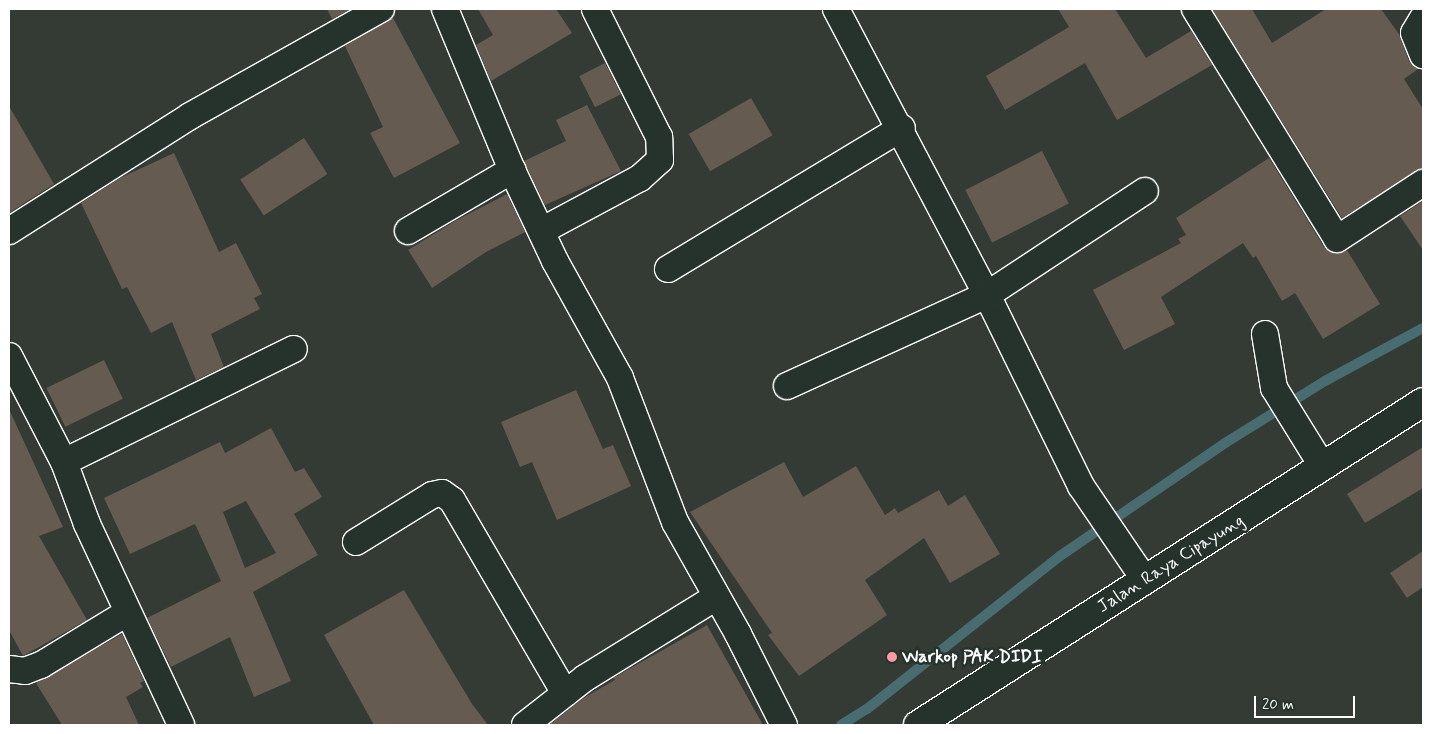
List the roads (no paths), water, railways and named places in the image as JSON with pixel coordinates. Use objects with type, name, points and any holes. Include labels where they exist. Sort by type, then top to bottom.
[{"type":"main road","name":"Jalan Raya Cipayung","points":[[918,725],[1423,402]]},
{"type":"street","points":[[9,230],[190,116],[381,9]]},
{"type":"street","points":[[445,9],[512,170],[543,230],[556,261],[620,378],[675,522],[784,725]]},
{"type":"street","points":[[543,230],[640,178],[660,160],[659,137],[595,9]]},
{"type":"street","points":[[836,9],[902,128],[1081,486],[1145,580]]},
{"type":"street","points":[[1195,9],[1337,239],[1423,183]]},
{"type":"street","points":[[1423,18],[1414,33],[1423,55]]},
{"type":"street","points":[[668,269],[902,128]]},
{"type":"street","points":[[408,231],[512,170]]},
{"type":"street","points":[[788,386],[987,295],[1145,191]]},
{"type":"street","points":[[1265,334],[1274,388],[1294,424],[1323,466]]},
{"type":"street","points":[[64,462],[294,349]]},
{"type":"street","points":[[9,356],[64,462],[128,613],[181,725]]},
{"type":"street","points":[[356,542],[432,495],[442,493],[452,500],[565,693]]},
{"type":"street","points":[[525,725],[565,693],[626,651],[716,597]]},
{"type":"street","points":[[9,669],[25,671],[41,664],[128,613]]},
{"type":"waterway","points":[[841,725],[867,709],[1060,556],[1225,443],[1325,381],[1423,328]]},
{"type":"place","name":"Warkop PAK DIDI","points":[[892,657]]}]
